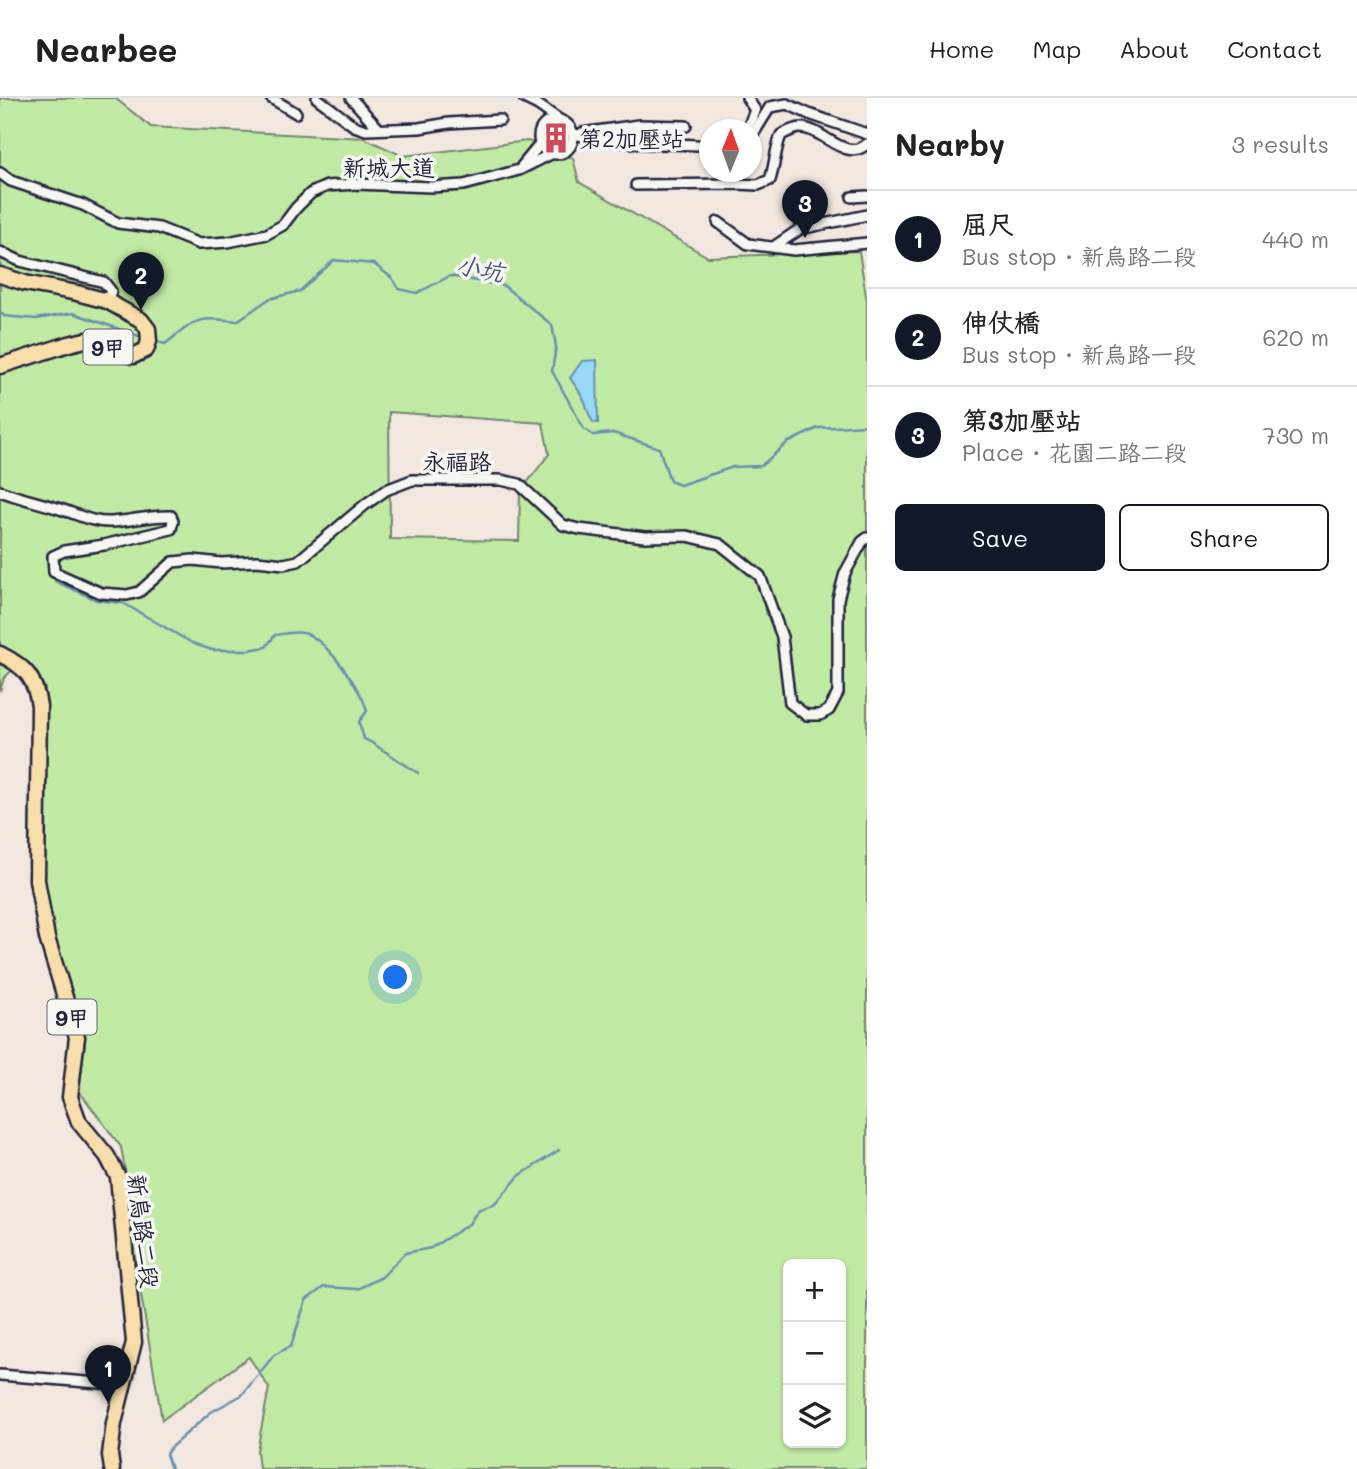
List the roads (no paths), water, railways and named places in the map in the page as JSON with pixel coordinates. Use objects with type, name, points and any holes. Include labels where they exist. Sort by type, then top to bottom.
[{"type":"main road","name":"9甲","points":[[0,275],[107,301],[141,320],[148,329],[149,341],[146,350],[134,356],[85,340],[0,366]]},
{"type":"main road","name":"新烏路二段","points":[[0,654],[30,675],[38,698],[37,880],[47,938],[77,1037],[70,1097],[79,1122],[107,1156],[118,1177],[134,1342],[114,1423],[110,1455],[112,1469]]},
{"type":"street","points":[[271,98],[296,113]]},
{"type":"street","points":[[317,98],[354,126],[366,130],[500,120]]},
{"type":"street","points":[[351,98],[379,129]]},
{"type":"street","points":[[524,98],[566,124],[573,134],[573,142],[563,153],[547,152],[541,143],[540,134],[545,125],[553,121],[562,122]]},
{"type":"street","points":[[747,98],[755,110],[751,119]]},
{"type":"street","points":[[762,119],[770,107],[787,104],[867,134]]},
{"type":"street","points":[[538,105],[545,125]]},
{"type":"street","points":[[573,134],[639,125],[686,126]]},
{"type":"street","points":[[636,185],[758,185],[770,180],[780,135],[793,129],[804,128],[849,150],[862,148],[867,144]]},
{"type":"street","points":[[573,134],[602,140],[649,144],[699,145]]},
{"type":"street","points":[[570,146],[602,140]]},
{"type":"street","points":[[519,170],[541,143]]},
{"type":"street","name":"新城大道","points":[[0,173],[10,181],[83,205],[118,223],[159,228],[199,244],[228,242],[267,234],[283,225],[311,193],[327,186],[464,185],[519,170],[552,153]]},
{"type":"street","points":[[852,197],[867,196]]},
{"type":"street","points":[[775,246],[800,229],[867,215]]},
{"type":"street","points":[[718,222],[748,243],[794,250],[867,243]]},
{"type":"street","points":[[0,252],[20,261],[104,282],[111,291],[107,301]]},
{"type":"street","name":"永福路","points":[[0,491],[94,521],[109,523],[171,516],[171,529],[104,545],[64,551],[53,556],[54,572],[101,593],[127,595],[139,592],[173,562],[257,561],[284,564],[298,561],[386,490],[412,480],[501,480],[519,484],[563,524],[579,529],[645,537],[687,536],[720,544],[760,576],[782,637],[790,703],[806,715],[820,715],[829,710],[838,694],[838,599],[845,573],[862,542],[867,538]]},
{"type":"street","points":[[0,1375],[124,1385]]},
{"type":"water","points":[[597,360],[598,423],[593,422],[583,398],[570,378],[582,361]]},
{"type":"waterway","name":"小坑","points":[[155,341],[165,344],[191,324],[205,319],[237,321],[269,299],[300,291],[334,260],[374,264],[392,278],[399,289],[417,293],[450,276],[504,286],[552,325],[556,346],[552,371],[584,429],[593,435],[613,433],[659,448],[670,481],[680,485],[733,467],[761,466],[787,443],[818,428],[867,425]]},
{"type":"waterway","name":"小坑","points":[[0,312],[4,316],[36,319],[73,313],[142,337]]},
{"type":"waterway","points":[[55,581],[97,600],[123,603],[192,643],[212,650],[266,647],[275,635],[289,633],[300,632],[312,636],[351,678],[364,702],[367,711],[359,722],[364,739],[418,773]]},
{"type":"waterway","points":[[171,1469],[166,1454],[171,1447],[211,1412],[242,1395],[274,1355],[291,1346],[306,1300],[324,1287],[357,1289],[382,1277],[405,1253],[431,1248],[469,1224],[478,1210],[495,1204],[519,1176],[559,1150]]},
{"type":"place","name":"第2加壓站","points":[[556,138]]},
{"type":"place","name":"第3加壓站","points":[[805,238]]},
{"type":"place","name":"伸仗橋","points":[[141,310]]},
{"type":"place","name":"屈尺","points":[[108,1403]]}]
